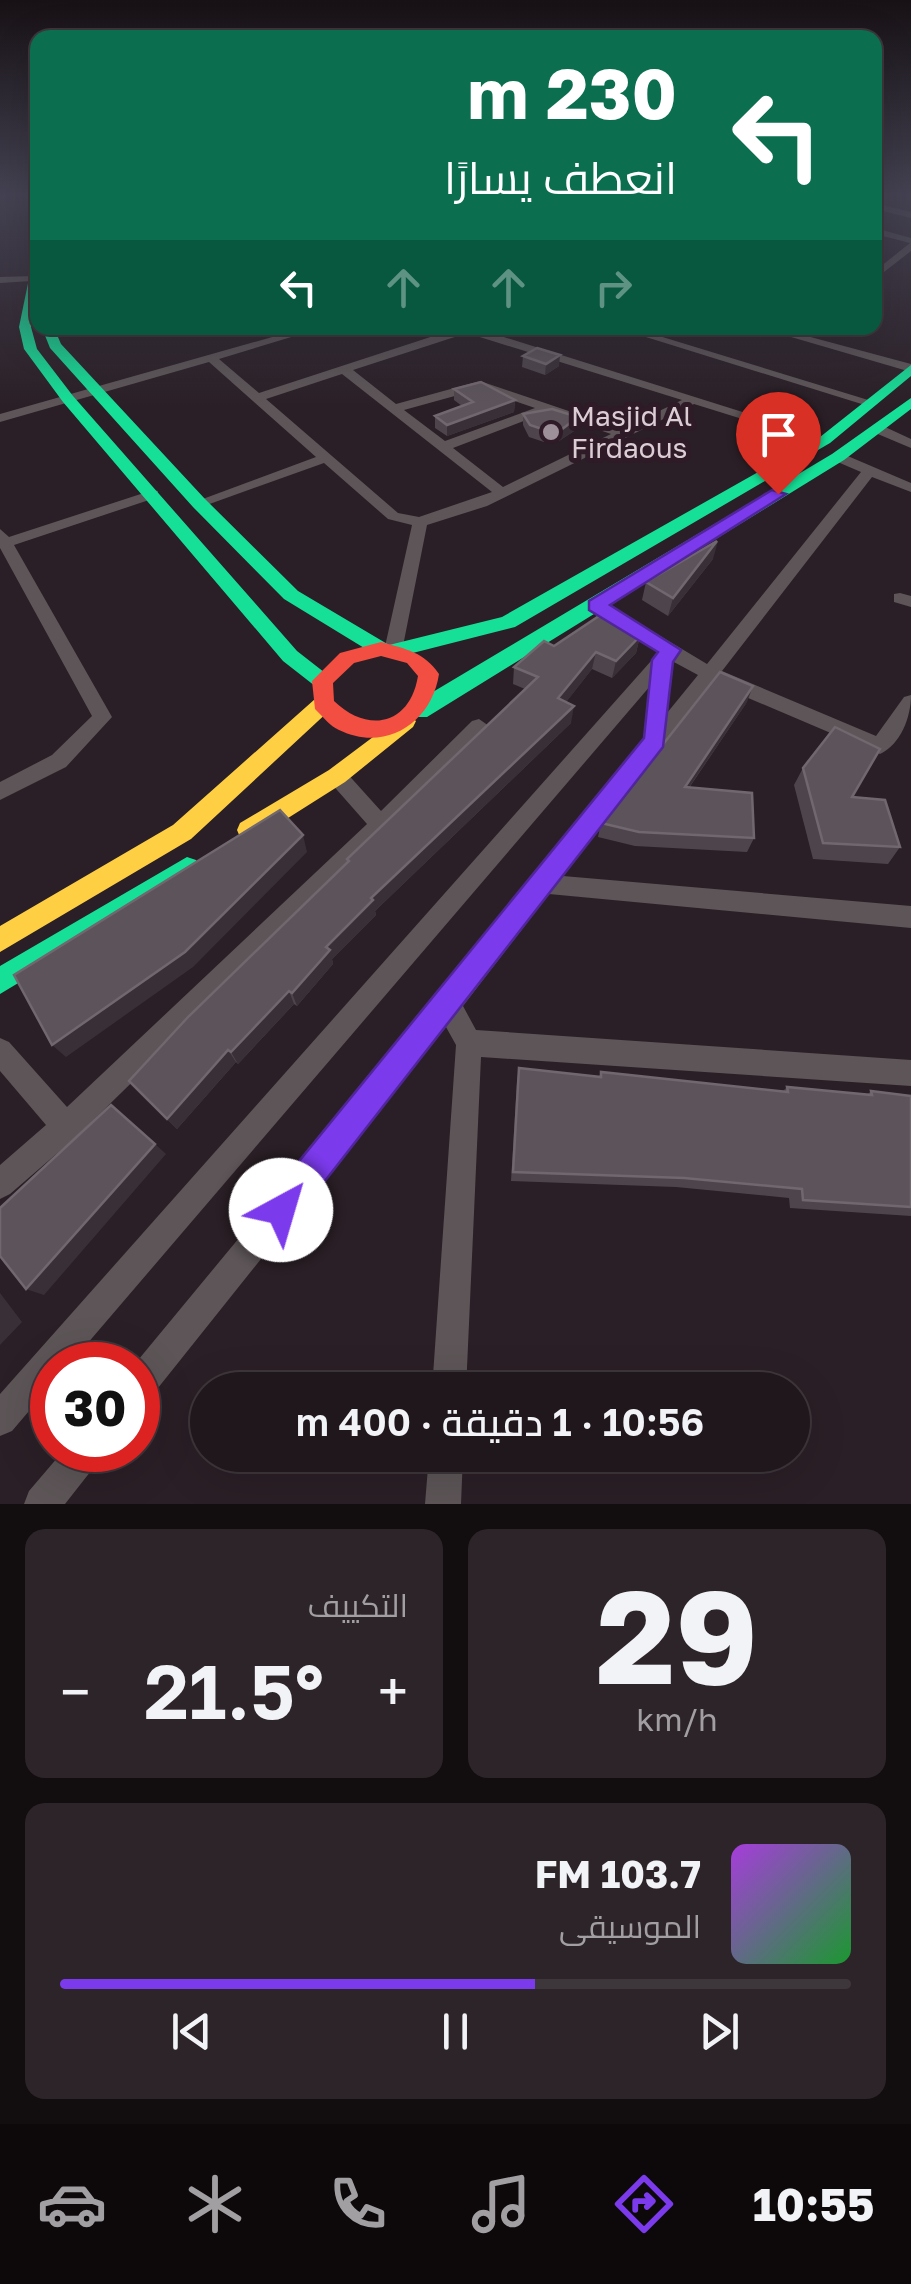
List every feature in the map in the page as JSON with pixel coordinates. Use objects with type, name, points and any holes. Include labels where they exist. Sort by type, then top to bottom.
[{"type":"street","points":[[0,280],[30,269]]},
{"type":"street","points":[[30,294],[25,327],[31,350],[68,399],[323,693],[342,722],[357,727],[374,728],[412,716],[596,605],[831,448],[872,403],[911,369]]},
{"type":"street","points":[[51,335],[55,345],[199,504],[291,595],[387,650],[408,655],[429,674],[428,700],[412,716],[337,776],[236,838]]},
{"type":"street","points":[[0,418],[291,335]]},
{"type":"street","points":[[257,398],[447,335]]},
{"type":"street","points":[[489,335],[694,399],[831,448],[911,488]]},
{"type":"street","points":[[645,335],[872,403]]},
{"type":"street","points":[[791,335],[911,369]]},
{"type":"street","points":[[802,338],[806,335]]},
{"type":"street","points":[[211,358],[393,516],[420,522],[442,518],[502,494],[694,399]]},
{"type":"street","points":[[345,370],[502,494]]},
{"type":"street","points":[[394,409],[480,385],[622,434]]},
{"type":"street","points":[[0,940],[182,832],[323,693],[328,671],[351,655],[508,622],[831,448],[878,429],[911,402]]},
{"type":"street","points":[[442,447],[549,407]]},
{"type":"street","points":[[878,429],[911,444]]},
{"type":"street","points":[[199,504],[326,458]]},
{"type":"street","points":[[160,1359],[448,1004],[870,470]]},
{"type":"street","points":[[0,792],[58,761],[102,717],[2,539],[154,494]]},
{"type":"street","points":[[387,650],[420,522]]},
{"type":"street","points":[[596,605],[667,655],[880,746],[911,702]]},
{"type":"street","points":[[655,741],[667,655]]},
{"type":"street","points":[[0,1419],[667,655]]},
{"type":"street","points":[[0,1184],[66,1126],[381,825],[479,726]]},
{"type":"street","points":[[337,776],[381,825]]},
{"type":"street","points":[[0,981],[202,858]]},
{"type":"street","points":[[543,884],[911,917]]},
{"type":"street","points":[[448,1004],[469,1043],[451,1372]]},
{"type":"street","points":[[469,1043],[911,1073]]},
{"type":"street","points":[[0,1051],[66,1126]]},
{"type":"street","points":[[42,1504],[68,1472]]},
{"type":"street","points":[[443,1504],[445,1472]]},
{"type":"building","points":[[537,348],[560,355],[546,364],[523,356]]},
{"type":"building","points":[[481,382],[515,400],[447,425],[435,416],[473,402],[454,389]]},
{"type":"building","points":[[552,409],[578,417],[561,430],[545,430],[530,425],[523,414]]},
{"type":"building","points":[[717,541],[673,598],[646,582]]},
{"type":"building","points":[[602,614],[640,636],[616,661],[596,652],[558,698],[574,706],[371,898],[326,947],[330,950],[292,993],[289,991],[231,1052],[228,1050],[167,1119],[129,1081],[347,859],[538,677],[514,667],[544,641],[554,646]]},
{"type":"building","points":[[720,672],[753,686],[685,787],[752,793],[754,838],[639,832],[601,823]]},
{"type":"building","points":[[835,727],[880,749],[852,797],[885,800],[900,847],[823,843],[803,768]]},
{"type":"building","points":[[280,810],[303,835],[185,952],[52,1045],[14,975]]},
{"type":"building","points":[[519,1068],[601,1077],[601,1072],[788,1092],[787,1087],[911,1096],[911,1207],[803,1200],[802,1189],[684,1178],[513,1172]]},
{"type":"building","points":[[111,1105],[155,1144],[26,1289],[0,1256],[0,1208]]},
{"type":"traffic: fast","points":[[30,301],[25,327],[31,349],[68,399],[290,656],[322,681]]},
{"type":"traffic: fast","points":[[51,335],[55,345],[199,503],[291,595],[381,649]]},
{"type":"traffic: fast","points":[[393,651],[508,622],[825,440],[911,369]]},
{"type":"traffic: fast","points":[[419,711],[838,457],[911,402]]},
{"type":"traffic: fast","points":[[0,981],[187,868]]},
{"type":"traffic: slow","points":[[0,940],[182,832],[323,704]]},
{"type":"traffic: slow","points":[[249,830],[337,776],[405,721]]},
{"type":"traffic: jam","points":[[381,649],[414,658],[429,674],[427,688],[413,712],[390,727],[377,730],[348,725],[323,704],[322,681],[347,658],[381,649]]},
{"type":"place","name":"Masjid Al Firdaous","points":[[551,432]]},
{"type":"route","points":[[281,1210],[655,741],[663,660],[671,650],[596,605],[778,494]]}]
